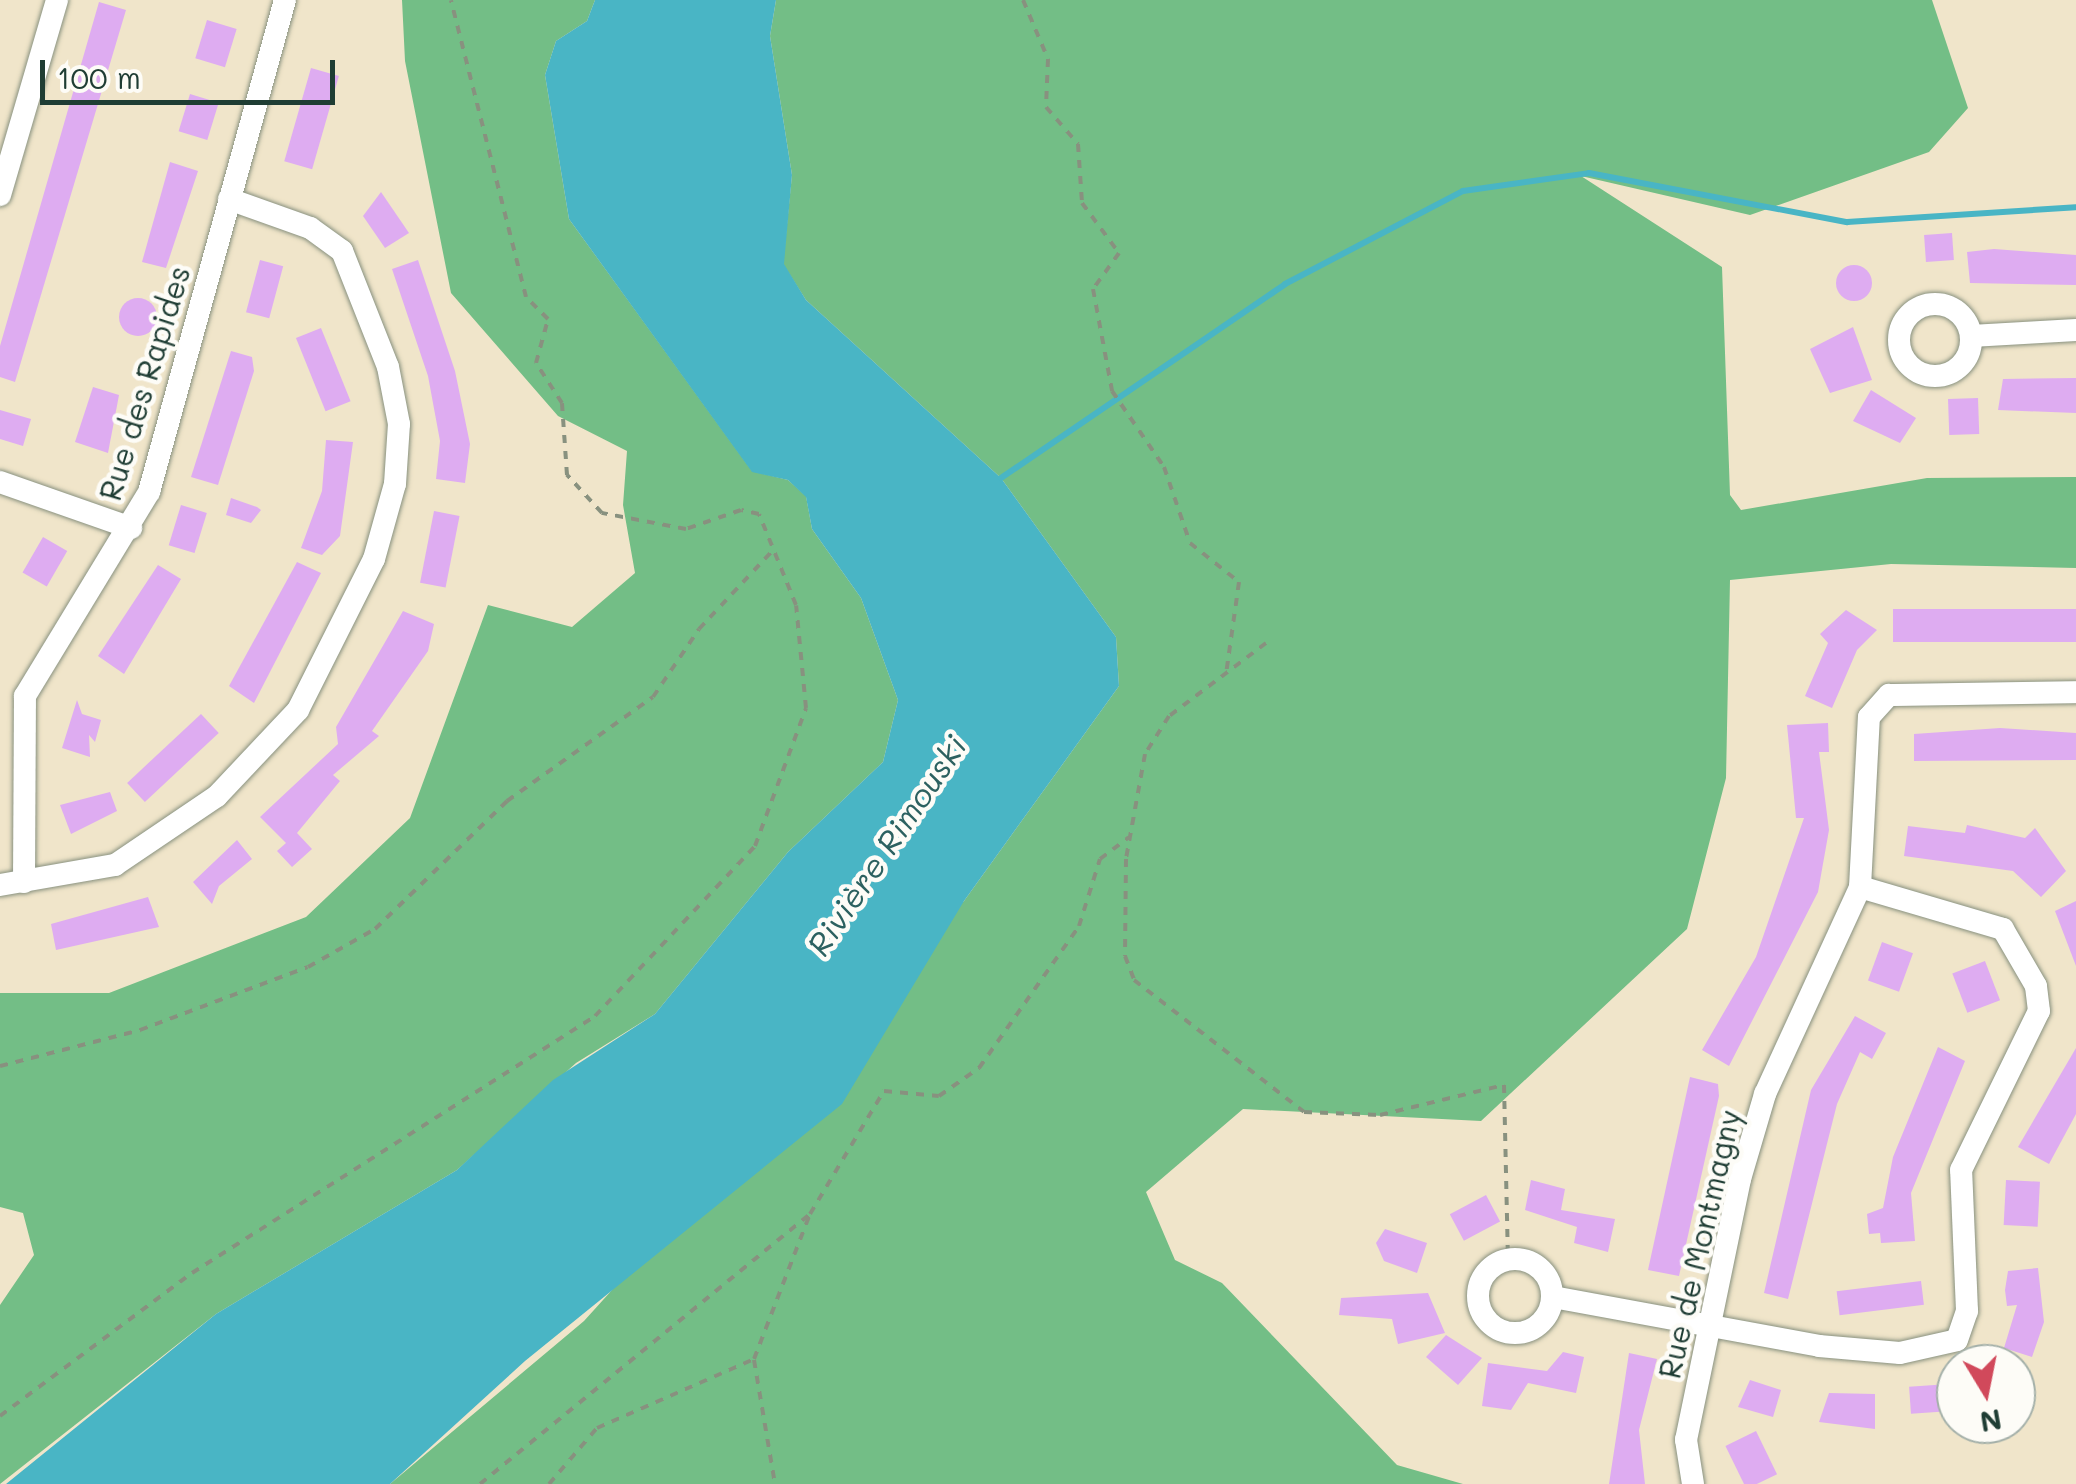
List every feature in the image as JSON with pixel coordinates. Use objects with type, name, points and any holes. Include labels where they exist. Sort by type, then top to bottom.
[{"type":"street","points":[[0,194],[58,0]]},
{"type":"street","name":"Rue des Rapides","points":[[26,696],[131,528],[285,0]]},
{"type":"street","points":[[0,886],[116,865],[217,796],[298,710],[374,559],[395,484],[398,424],[388,367],[342,251],[310,228],[229,199]]},
{"type":"street","points":[[1970,336],[2076,330]]},
{"type":"street","points":[[0,482],[131,528]]},
{"type":"street","name":"Rue de Montmagny","points":[[1692,1484],[1686,1440],[1765,1094],[1860,887],[1877,701],[1932,691],[2076,692]]},
{"type":"street","points":[[0,692],[26,696],[24,882]]},
{"type":"street","points":[[1553,1297],[1709,1326],[1900,1353],[1956,1340],[1962,1328],[1961,1170],[2039,1011],[2036,986],[2003,929],[1860,887]]},
{"type":"street","points":[[1508,1260],[1539,1267],[1553,1297],[1544,1321],[1522,1334],[1487,1322],[1479,1286],[1508,1260]]},
{"type":"path","points":[[0,1416],[192,1273],[558,1042],[681,930],[754,846],[806,708],[796,605],[775,548],[752,509],[686,529],[602,513],[575,491],[562,403],[536,363],[548,319],[526,297],[450,0]]},
{"type":"path","points":[[1023,0],[1048,60],[1046,107],[1078,144],[1082,204],[1120,252],[1093,289],[1112,391],[1164,467],[1190,543],[1239,582],[1226,674]]},
{"type":"path","points":[[0,1066],[140,1030],[308,967],[375,930],[507,801],[654,697],[698,629],[775,548]]},
{"type":"path","points":[[1266,643],[1154,736],[1129,837],[1125,956],[1134,980],[1304,1112],[1380,1116],[1504,1085],[1508,1260]]},
{"type":"path","points":[[774,1484],[754,1359],[810,1214],[884,1091],[939,1096],[979,1068],[1079,926],[1100,859],[1129,837]]},
{"type":"path","points":[[480,1484],[810,1214]]},
{"type":"path","points":[[549,1484],[597,1428],[754,1359]]},
{"type":"green space","points":[[402,0],[595,0],[587,21],[556,41],[545,75],[569,219],[752,471],[788,480],[806,496],[812,529],[861,598],[898,700],[883,762],[788,852],[655,1014],[576,1063],[457,1170],[216,1314],[0,1484],[0,1305],[34,1255],[23,1213],[0,1207],[0,993],[109,993],[306,917],[410,818],[488,605],[572,627],[635,573],[623,505],[627,451],[558,416],[451,293],[405,61]]},
{"type":"green space","points":[[776,0],[1932,0],[1968,108],[1929,152],[1750,215],[1581,176],[1722,267],[1730,495],[1741,510],[1927,478],[2076,477],[2076,568],[1891,564],[1730,580],[1726,778],[1687,929],[1481,1121],[1243,1109],[1146,1192],[1175,1260],[1222,1283],[1397,1465],[1463,1484],[390,1484],[584,1321],[964,901],[1119,686],[1116,637],[1001,478],[806,300],[783,264],[792,175],[770,36]]},
{"type":"water","name":"Rivière Rimouski","points":[[595,0],[776,0],[770,36],[792,175],[784,264],[806,300],[1001,478],[1116,637],[1119,686],[964,901],[842,1104],[525,1361],[390,1484],[6,1484],[216,1314],[457,1170],[553,1080],[655,1014],[788,852],[883,762],[898,700],[861,598],[812,529],[806,497],[788,480],[752,472],[569,219],[545,75],[556,41],[587,21]]},
{"type":"building","points":[[99,2],[126,10],[15,382],[0,377],[0,346]]},
{"type":"building","points":[[207,20],[237,29],[225,67],[195,58]]},
{"type":"building","points":[[311,68],[339,76],[312,169],[284,161]]},
{"type":"building","points":[[190,94],[219,103],[207,140],[179,131]]},
{"type":"building","points":[[170,162],[198,171],[166,268],[142,262]]},
{"type":"building","points":[[381,192],[409,233],[385,248],[363,216]]},
{"type":"building","points":[[1952,233],[1954,260],[1926,262],[1924,235]]},
{"type":"building","points":[[1994,249],[2076,255],[2076,285],[1970,283],[1967,252]]},
{"type":"building","points":[[260,260],[283,266],[269,318],[246,312]]},
{"type":"building","points":[[418,260],[455,371],[470,444],[465,483],[436,479],[440,441],[428,376],[392,269]]},
{"type":"building","points":[[1854,265],[1867,270],[1872,283],[1867,296],[1854,301],[1841,296],[1836,283],[1841,270]]},
{"type":"building","points":[[138,298],[152,303],[157,317],[152,331],[138,336],[124,331],[119,317],[124,303]]},
{"type":"building","points":[[1853,327],[1872,380],[1830,393],[1810,349]]},
{"type":"building","points":[[321,328],[351,401],[326,411],[296,338]]},
{"type":"building","points":[[231,351],[252,357],[254,371],[218,485],[191,477]]},
{"type":"building","points":[[2076,378],[2076,413],[1998,410],[2003,379]]},
{"type":"building","points":[[93,387],[119,395],[108,453],[75,442]]},
{"type":"building","points":[[1871,390],[1916,418],[1900,443],[1853,421]]},
{"type":"building","points":[[1978,398],[1979,434],[1949,435],[1948,399]]},
{"type":"building","points":[[0,410],[31,419],[23,446],[0,439]]},
{"type":"building","points":[[326,440],[353,442],[340,536],[322,555],[301,548],[322,491]]},
{"type":"building","points":[[231,498],[261,510],[251,523],[226,515]]},
{"type":"building","points":[[181,505],[207,513],[195,553],[169,545]]},
{"type":"building","points":[[434,511],[460,516],[446,588],[420,583]]},
{"type":"building","points":[[43,537],[67,551],[47,587],[23,573]]},
{"type":"building","points":[[297,562],[321,573],[254,703],[229,686]]},
{"type":"building","points":[[158,565],[181,579],[124,674],[98,656]]},
{"type":"building","points":[[1893,609],[2076,609],[2076,642],[1893,642]]},
{"type":"building","points":[[1846,610],[1877,630],[1857,650],[1832,708],[1805,696],[1828,643],[1820,634]]},
{"type":"building","points":[[403,611],[434,624],[428,651],[372,731],[379,736],[333,775],[340,781],[297,833],[312,849],[292,867],[277,851],[286,843],[260,817],[338,744],[336,727]]},
{"type":"building","points":[[77,700],[82,714],[101,720],[95,742],[89,735],[90,757],[62,748]]},
{"type":"building","points":[[201,714],[219,733],[145,802],[127,783]]},
{"type":"building","points":[[1828,723],[1829,752],[1819,752],[1829,830],[1818,892],[1729,1066],[1702,1050],[1756,957],[1804,818],[1796,818],[1787,725]]},
{"type":"building","points":[[2000,728],[2076,733],[2076,760],[1914,761],[1914,734]]},
{"type":"building","points":[[110,792],[117,811],[71,834],[60,805]]},
{"type":"building","points":[[1967,825],[2025,838],[2035,828],[2066,871],[2041,897],[2013,871],[1904,856],[1908,826],[1965,833]]},
{"type":"building","points":[[237,840],[252,859],[219,886],[212,904],[193,882]]},
{"type":"building","points":[[148,897],[159,927],[56,950],[51,924]]},
{"type":"building","points":[[2076,901],[2076,966],[2055,911]]},
{"type":"building","points":[[1882,942],[1913,953],[1899,992],[1868,981]]},
{"type":"building","points":[[1985,961],[2000,1000],[1967,1013],[1952,974]]},
{"type":"building","points":[[1855,1016],[1886,1033],[1872,1059],[1860,1052],[1837,1104],[1788,1299],[1764,1293],[1811,1090]]},
{"type":"building","points":[[1938,1047],[1965,1061],[1911,1193],[1915,1241],[1881,1243],[1880,1233],[1869,1234],[1867,1214],[1883,1208],[1893,1157]]},
{"type":"building","points":[[2076,1048],[2076,1114],[2049,1164],[2018,1147]]},
{"type":"building","points":[[1690,1077],[1718,1084],[1719,1096],[1679,1276],[1648,1270]]},
{"type":"building","points":[[1531,1180],[1565,1189],[1561,1210],[1615,1219],[1608,1252],[1574,1243],[1577,1227],[1525,1210]]},
{"type":"building","points":[[2006,1180],[2040,1182],[2038,1227],[2004,1225]]},
{"type":"building","points":[[1486,1195],[1500,1221],[1464,1241],[1450,1214]]},
{"type":"building","points":[[1385,1229],[1427,1243],[1417,1273],[1384,1261],[1376,1243]]},
{"type":"building","points":[[2038,1268],[2044,1322],[2036,1345],[2005,1344],[2017,1305],[2007,1306],[2008,1271]]},
{"type":"building","points":[[1921,1281],[1924,1305],[1840,1315],[1837,1291]]},
{"type":"building","points":[[1428,1293],[1445,1333],[1398,1344],[1392,1319],[1339,1315],[1341,1298]]},
{"type":"building","points":[[1446,1335],[1482,1358],[1458,1385],[1426,1357]]},
{"type":"building","points":[[1563,1352],[1584,1357],[1576,1393],[1528,1383],[1511,1410],[1482,1406],[1488,1363],[1547,1371]]},
{"type":"building","points":[[1629,1353],[1657,1359],[1639,1430],[1645,1484],[1609,1484]]},
{"type":"building","points":[[1750,1380],[1781,1390],[1773,1417],[1738,1407]]},
{"type":"building","points":[[1936,1385],[1936,1412],[1911,1414],[1909,1387]]},
{"type":"building","points":[[1829,1393],[1875,1394],[1875,1429],[1819,1422]]},
{"type":"building","points":[[1756,1431],[1777,1474],[1757,1484],[1744,1484],[1725,1446]]},
{"type":"waterway","points":[[1001,478],[1285,284],[1463,191],[1589,173],[1847,222],[2076,207]]}]
